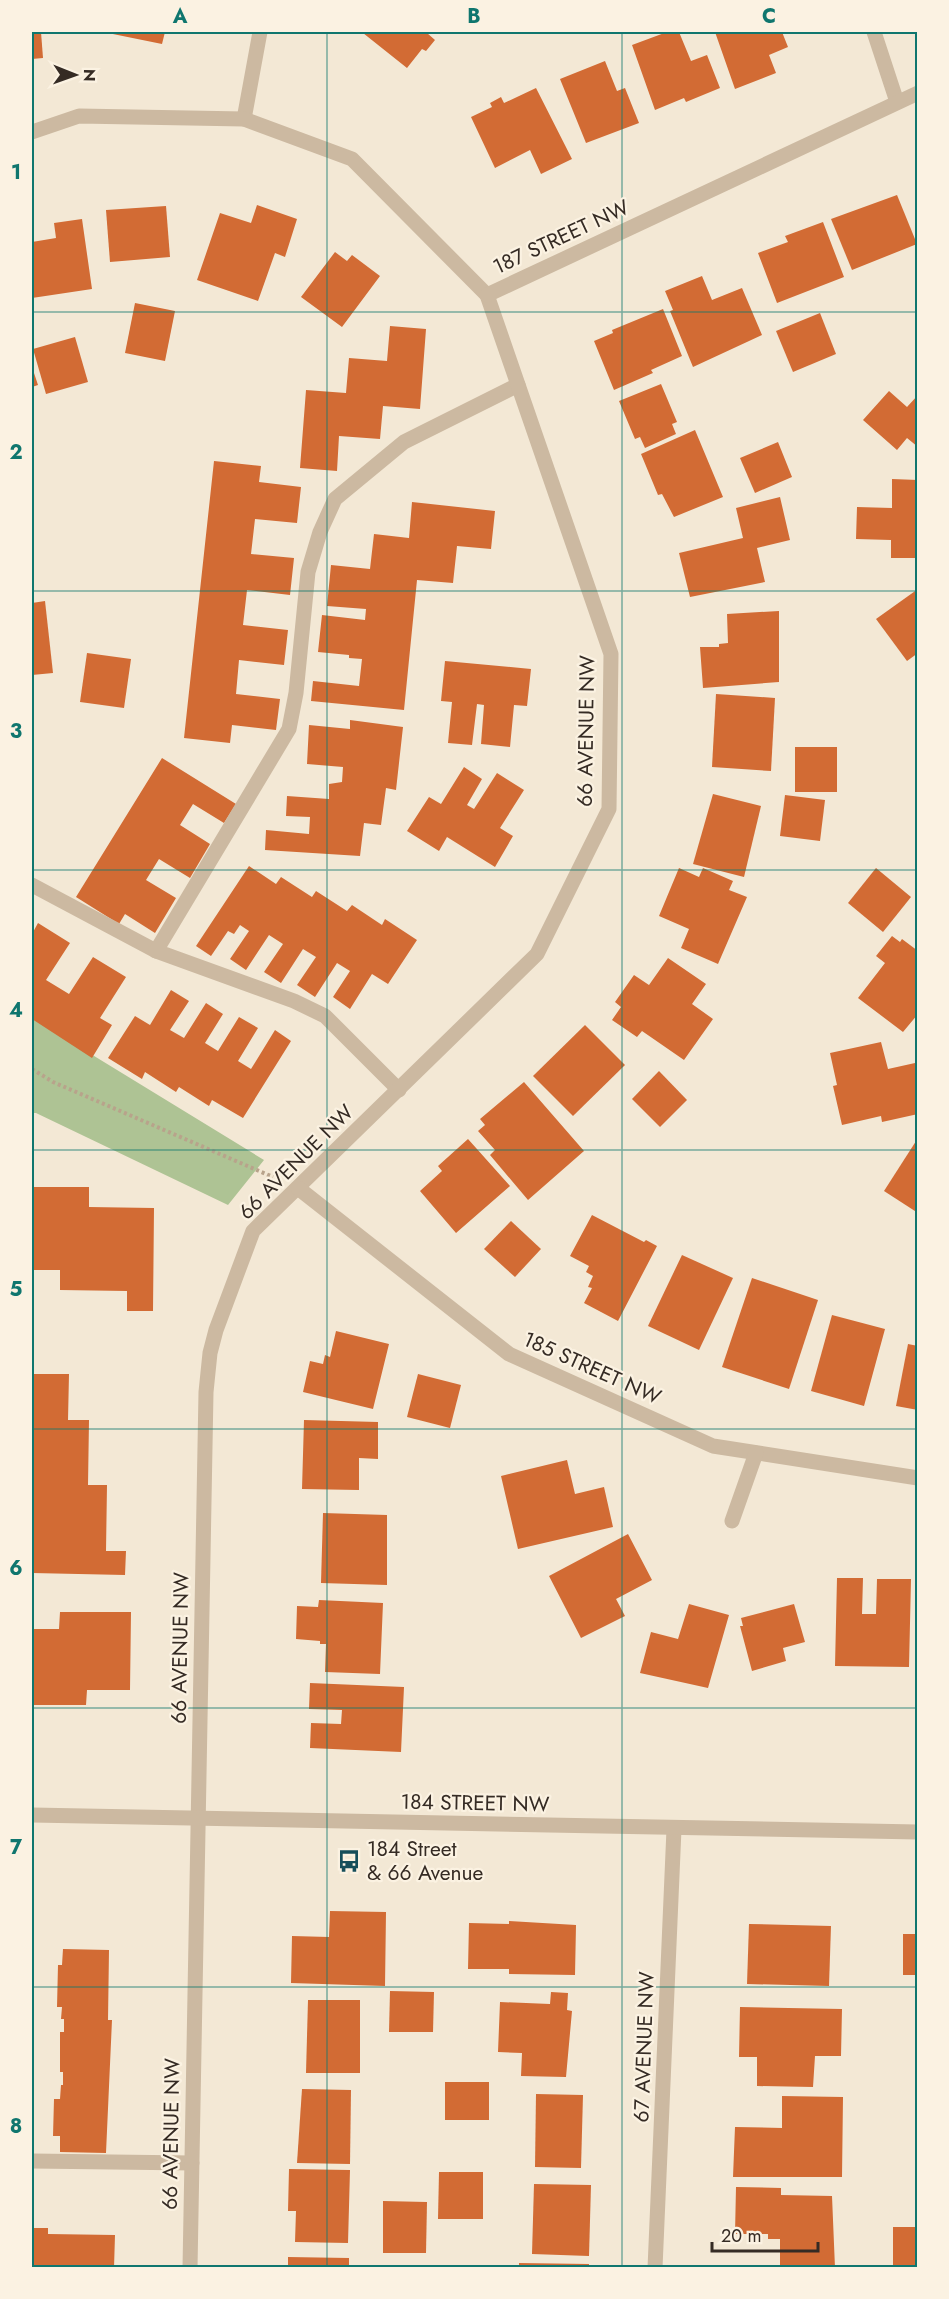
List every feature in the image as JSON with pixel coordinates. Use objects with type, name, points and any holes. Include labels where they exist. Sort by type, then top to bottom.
[{"type":"street","points":[[244,119],[260,32]]},
{"type":"street","points":[[874,32],[897,102]]},
{"type":"street","name":"187 STREET NW","points":[[32,132],[79,116],[244,119],[352,159],[487,295],[918,93]]},
{"type":"street","name":"66 AVENUE NW","points":[[190,2268],[206,1392],[210,1353],[233,1279],[254,1231],[537,954],[609,809],[611,654],[487,295]]},
{"type":"street","points":[[156,951],[290,729],[296,693],[308,572],[320,532],[335,499],[404,442],[518,385]]},
{"type":"street","points":[[32,885],[156,951],[294,1001],[325,1016],[399,1090]]},
{"type":"street","name":"185 STREET NW","points":[[298,1188],[508,1354],[713,1446],[918,1478]]},
{"type":"street","points":[[732,1521],[756,1453]]},
{"type":"street","name":"184 STREET NW","points":[[32,1815],[918,1832]]},
{"type":"street","name":"67 AVENUE NW","points":[[655,2268],[674,1829]]},
{"type":"street","points":[[32,2161],[192,2163]]},
{"type":"path","points":[[32,1069],[53,1082],[298,1188]]},
{"type":"green space","points":[[32,1018],[264,1160],[228,1205],[32,1113]]},
{"type":"building","points":[[32,32],[41,32],[43,58],[32,59]]},
{"type":"building","points":[[103,32],[165,32],[162,44]]},
{"type":"building","points":[[364,32],[429,32],[427,33],[435,40],[426,51],[422,49],[407,68]]},
{"type":"building","points":[[667,32],[679,32],[691,61],[707,55],[720,88],[686,102],[684,98],[655,110],[632,45]]},
{"type":"building","points":[[715,32],[782,32],[788,47],[769,55],[776,73],[735,89]]},
{"type":"building","points":[[605,61],[617,91],[625,88],[639,123],[586,143],[560,79]]},
{"type":"building","points":[[536,88],[572,159],[541,174],[530,150],[495,168],[471,117],[492,107],[490,103],[501,97],[504,103]]},
{"type":"building","points":[[897,195],[917,244],[852,270],[831,219]]},
{"type":"building","points":[[257,205],[297,219],[285,257],[275,253],[258,301],[197,280],[220,213],[251,223]]},
{"type":"building","points":[[166,206],[170,257],[110,262],[106,210]]},
{"type":"building","points":[[82,219],[92,289],[32,298],[32,242],[56,238],[54,223]]},
{"type":"building","points":[[823,222],[844,277],[777,303],[758,253],[788,242],[785,236]]},
{"type":"building","points":[[335,252],[347,261],[352,255],[380,276],[342,327],[301,297]]},
{"type":"building","points":[[702,276],[712,300],[742,288],[762,335],[693,367],[670,311],[673,310],[665,291]]},
{"type":"building","points":[[135,303],[175,311],[165,361],[125,353]]},
{"type":"building","points":[[663,309],[682,356],[651,370],[653,373],[614,390],[594,341],[613,333],[612,330]]},
{"type":"building","points":[[820,313],[836,354],[793,372],[776,331]]},
{"type":"building","points":[[390,326],[426,329],[420,409],[383,406],[380,439],[339,436],[337,471],[300,468],[306,390],[346,393],[349,358],[387,361]]},
{"type":"building","points":[[75,337],[88,382],[46,394],[33,349]]},
{"type":"building","points":[[32,367],[38,385],[32,387]]},
{"type":"building","points":[[661,384],[677,422],[672,424],[676,434],[645,448],[640,437],[635,439],[619,401]]},
{"type":"building","points":[[889,391],[907,407],[918,395],[918,447],[907,438],[897,450],[863,420]]},
{"type":"building","points":[[695,430],[723,497],[674,517],[662,494],[658,495],[641,454]]},
{"type":"building","points":[[778,442],[792,477],[755,493],[740,458]]},
{"type":"building","points":[[214,461],[261,466],[259,482],[301,487],[297,523],[255,519],[251,554],[294,558],[290,595],[247,590],[243,625],[288,630],[284,665],[239,660],[236,694],[280,699],[276,730],[232,725],[230,743],[184,738]]},
{"type":"building","points":[[892,479],[918,480],[918,558],[891,558],[891,540],[856,539],[857,507],[892,508]]},
{"type":"building","points":[[780,497],[790,540],[757,548],[765,582],[690,597],[679,553],[743,538],[736,508]]},
{"type":"building","points":[[412,502],[495,511],[491,549],[457,546],[453,583],[417,580],[404,710],[311,701],[313,681],[359,686],[362,659],[349,658],[349,655],[318,652],[322,615],[365,620],[366,609],[327,606],[331,565],[370,569],[374,534],[409,538]]},
{"type":"building","points":[[918,589],[918,653],[907,661],[876,619]]},
{"type":"building","points":[[45,601],[53,673],[32,675],[32,603]]},
{"type":"building","points":[[779,611],[779,682],[703,688],[700,647],[719,647],[719,644],[728,643],[727,614]]},
{"type":"building","points":[[87,653],[131,659],[124,708],[80,702]]},
{"type":"building","points":[[445,661],[531,669],[527,706],[514,705],[510,747],[481,744],[484,705],[477,704],[472,745],[448,743],[452,702],[441,701]]},
{"type":"building","points":[[716,694],[775,698],[771,771],[712,767]]},
{"type":"building","points":[[350,720],[403,727],[396,790],[386,788],[381,825],[364,823],[360,856],[265,850],[266,830],[309,834],[310,817],[286,816],[287,796],[329,799],[329,784],[342,782],[343,767],[307,764],[309,725],[350,729]]},
{"type":"building","points":[[795,747],[837,747],[837,792],[795,792]]},
{"type":"building","points":[[162,758],[236,804],[224,823],[193,804],[180,825],[210,844],[190,878],[159,859],[146,880],[176,898],[155,933],[125,914],[119,924],[76,897]]},
{"type":"building","points":[[464,767],[482,779],[467,805],[474,809],[497,773],[524,790],[500,828],[513,836],[495,867],[447,837],[439,851],[407,831],[429,797],[441,804]]},
{"type":"building","points":[[713,794],[761,806],[744,877],[693,864]]},
{"type":"building","points":[[785,795],[825,800],[820,841],[780,836]]},
{"type":"building","points":[[249,866],[276,884],[281,877],[312,897],[316,891],[347,911],[352,905],[382,925],[385,919],[417,940],[388,984],[372,974],[350,1009],[333,997],[350,971],[337,963],[315,997],[297,985],[316,957],[303,949],[281,983],[264,972],[283,944],[269,935],[246,970],[230,959],[249,931],[240,925],[234,934],[228,931],[211,956],[196,946]]},
{"type":"building","points":[[679,868],[699,877],[703,868],[733,881],[729,890],[747,897],[718,964],[681,948],[689,929],[659,916]]},
{"type":"building","points":[[876,868],[911,897],[883,932],[848,903]]},
{"type":"building","points":[[38,923],[70,943],[46,980],[69,994],[93,957],[126,977],[100,1018],[112,1025],[92,1058],[32,1019],[32,934]]},
{"type":"building","points":[[892,936],[900,942],[902,939],[918,951],[918,1014],[903,1032],[858,998],[885,963],[876,956]]},
{"type":"building","points":[[668,958],[706,984],[692,1004],[713,1019],[684,1060],[642,1031],[637,1037],[612,1020],[621,1007],[615,1002],[634,975],[649,985]]},
{"type":"building","points":[[171,990],[189,1001],[170,1030],[184,1038],[206,1003],[223,1014],[205,1043],[218,1051],[239,1017],[258,1028],[238,1061],[251,1069],[275,1030],[291,1041],[243,1118],[212,1100],[209,1106],[179,1087],[176,1092],[145,1072],[142,1079],[108,1058],[135,1016],[150,1025]]},
{"type":"building","points":[[585,1025],[625,1065],[573,1116],[533,1076]]},
{"type":"building","points":[[881,1042],[888,1069],[915,1063],[918,1114],[882,1122],[881,1116],[842,1125],[833,1086],[837,1085],[830,1053]]},
{"type":"building","points":[[659,1071],[687,1100],[660,1127],[632,1099]]},
{"type":"building","points":[[524,1082],[584,1151],[528,1200],[490,1155],[495,1150],[478,1131],[485,1125],[480,1119]]},
{"type":"building","points":[[918,1138],[918,1213],[884,1191]]},
{"type":"building","points":[[468,1139],[510,1186],[456,1233],[420,1191],[442,1171],[438,1166]]},
{"type":"building","points":[[32,1187],[89,1187],[89,1207],[154,1208],[153,1311],[127,1311],[127,1291],[60,1290],[60,1270],[32,1270]]},
{"type":"building","points":[[592,1215],[644,1242],[646,1240],[657,1246],[618,1321],[584,1303],[592,1288],[588,1287],[593,1276],[586,1272],[589,1266],[570,1256]]},
{"type":"building","points":[[511,1221],[541,1249],[515,1277],[484,1249]]},
{"type":"building","points":[[682,1255],[733,1278],[699,1350],[648,1326]]},
{"type":"building","points":[[752,1278],[818,1300],[789,1389],[722,1367]]},
{"type":"building","points":[[832,1315],[885,1329],[864,1406],[811,1391]]},
{"type":"building","points":[[336,1331],[389,1344],[373,1409],[303,1392],[310,1361],[323,1364],[325,1355],[330,1357]]},
{"type":"building","points":[[908,1344],[918,1346],[918,1410],[896,1406]]},
{"type":"building","points":[[32,1374],[69,1374],[68,1420],[89,1420],[88,1485],[107,1485],[106,1551],[126,1551],[125,1575],[32,1573]]},
{"type":"building","points":[[418,1374],[461,1385],[450,1428],[407,1417]]},
{"type":"building","points":[[304,1420],[378,1422],[378,1459],[359,1458],[359,1490],[302,1489]]},
{"type":"building","points":[[567,1460],[575,1494],[604,1487],[613,1527],[518,1549],[501,1476]]},
{"type":"building","points":[[323,1513],[387,1515],[387,1585],[321,1583]]},
{"type":"building","points":[[628,1534],[652,1580],[616,1599],[625,1616],[581,1638],[549,1576]]},
{"type":"building","points":[[837,1578],[863,1578],[862,1614],[876,1614],[877,1579],[911,1579],[909,1667],[835,1666]]},
{"type":"building","points":[[319,1600],[383,1603],[380,1674],[325,1672],[326,1644],[320,1644],[320,1641],[296,1639],[297,1606],[318,1607]]},
{"type":"building","points":[[689,1604],[729,1615],[708,1688],[640,1673],[651,1632],[678,1639]]},
{"type":"building","points":[[794,1604],[805,1642],[783,1648],[786,1661],[752,1671],[740,1626],[743,1626],[741,1618]]},
{"type":"building","points":[[60,1612],[131,1612],[130,1690],[87,1690],[86,1705],[32,1705],[32,1629],[59,1629]]},
{"type":"building","points":[[310,1683],[404,1687],[401,1752],[310,1748],[311,1723],[341,1724],[342,1710],[309,1709]]},
{"type":"building","points":[[330,1911],[386,1912],[385,1986],[291,1983],[292,1936],[329,1937]]},
{"type":"building","points":[[509,1921],[576,1925],[575,1975],[509,1974],[509,1969],[468,1969],[469,1923],[509,1924]]},
{"type":"building","points":[[749,1924],[831,1926],[829,1986],[747,1984]]},
{"type":"building","points":[[903,1934],[918,1934],[918,1975],[903,1975]]},
{"type":"building","points":[[63,1949],[109,1950],[108,2020],[112,2020],[106,2153],[60,2152],[60,2136],[53,2136],[54,2099],[60,2099],[61,2085],[63,2085],[63,2072],[60,2072],[60,2032],[64,2032],[64,2019],[61,2019],[62,2007],[57,2007],[58,1965],[62,1965]]},
{"type":"building","points":[[390,1991],[434,1992],[433,2032],[389,2032]]},
{"type":"building","points":[[551,1992],[568,1993],[567,2010],[572,2011],[566,2077],[521,2076],[522,2053],[498,2052],[500,2002],[550,2004]]},
{"type":"building","points":[[308,2000],[360,2000],[360,2073],[306,2073]]},
{"type":"building","points":[[740,2007],[842,2009],[841,2056],[815,2056],[813,2087],[757,2086],[757,2057],[739,2057]]},
{"type":"building","points":[[445,2082],[489,2082],[489,2120],[445,2120]]},
{"type":"building","points":[[302,2089],[351,2090],[350,2164],[297,2163]]},
{"type":"building","points":[[536,2094],[583,2095],[581,2168],[535,2167]]},
{"type":"building","points":[[782,2096],[843,2097],[842,2177],[733,2177],[735,2127],[782,2128]]},
{"type":"building","points":[[289,2169],[350,2170],[348,2243],[295,2242],[296,2211],[288,2211]]},
{"type":"building","points":[[439,2172],[483,2172],[483,2219],[438,2219]]},
{"type":"building","points":[[534,2184],[591,2185],[589,2256],[532,2254]]},
{"type":"building","points":[[736,2187],[781,2188],[781,2195],[832,2196],[835,2268],[780,2268],[780,2239],[768,2239],[768,2234],[735,2234]]},
{"type":"building","points":[[383,2201],[427,2202],[426,2253],[383,2253]]},
{"type":"building","points":[[893,2227],[918,2227],[918,2268],[893,2268]]},
{"type":"building","points":[[32,2228],[48,2228],[48,2234],[115,2235],[114,2268],[32,2268]]},
{"type":"building","points":[[288,2257],[349,2258],[349,2268],[288,2268]]},
{"type":"building","points":[[519,2263],[589,2264],[589,2268],[519,2268]]},
{"type":"place","name":"184 Street & 66 Avenue","points":[[349,1861]]}]
